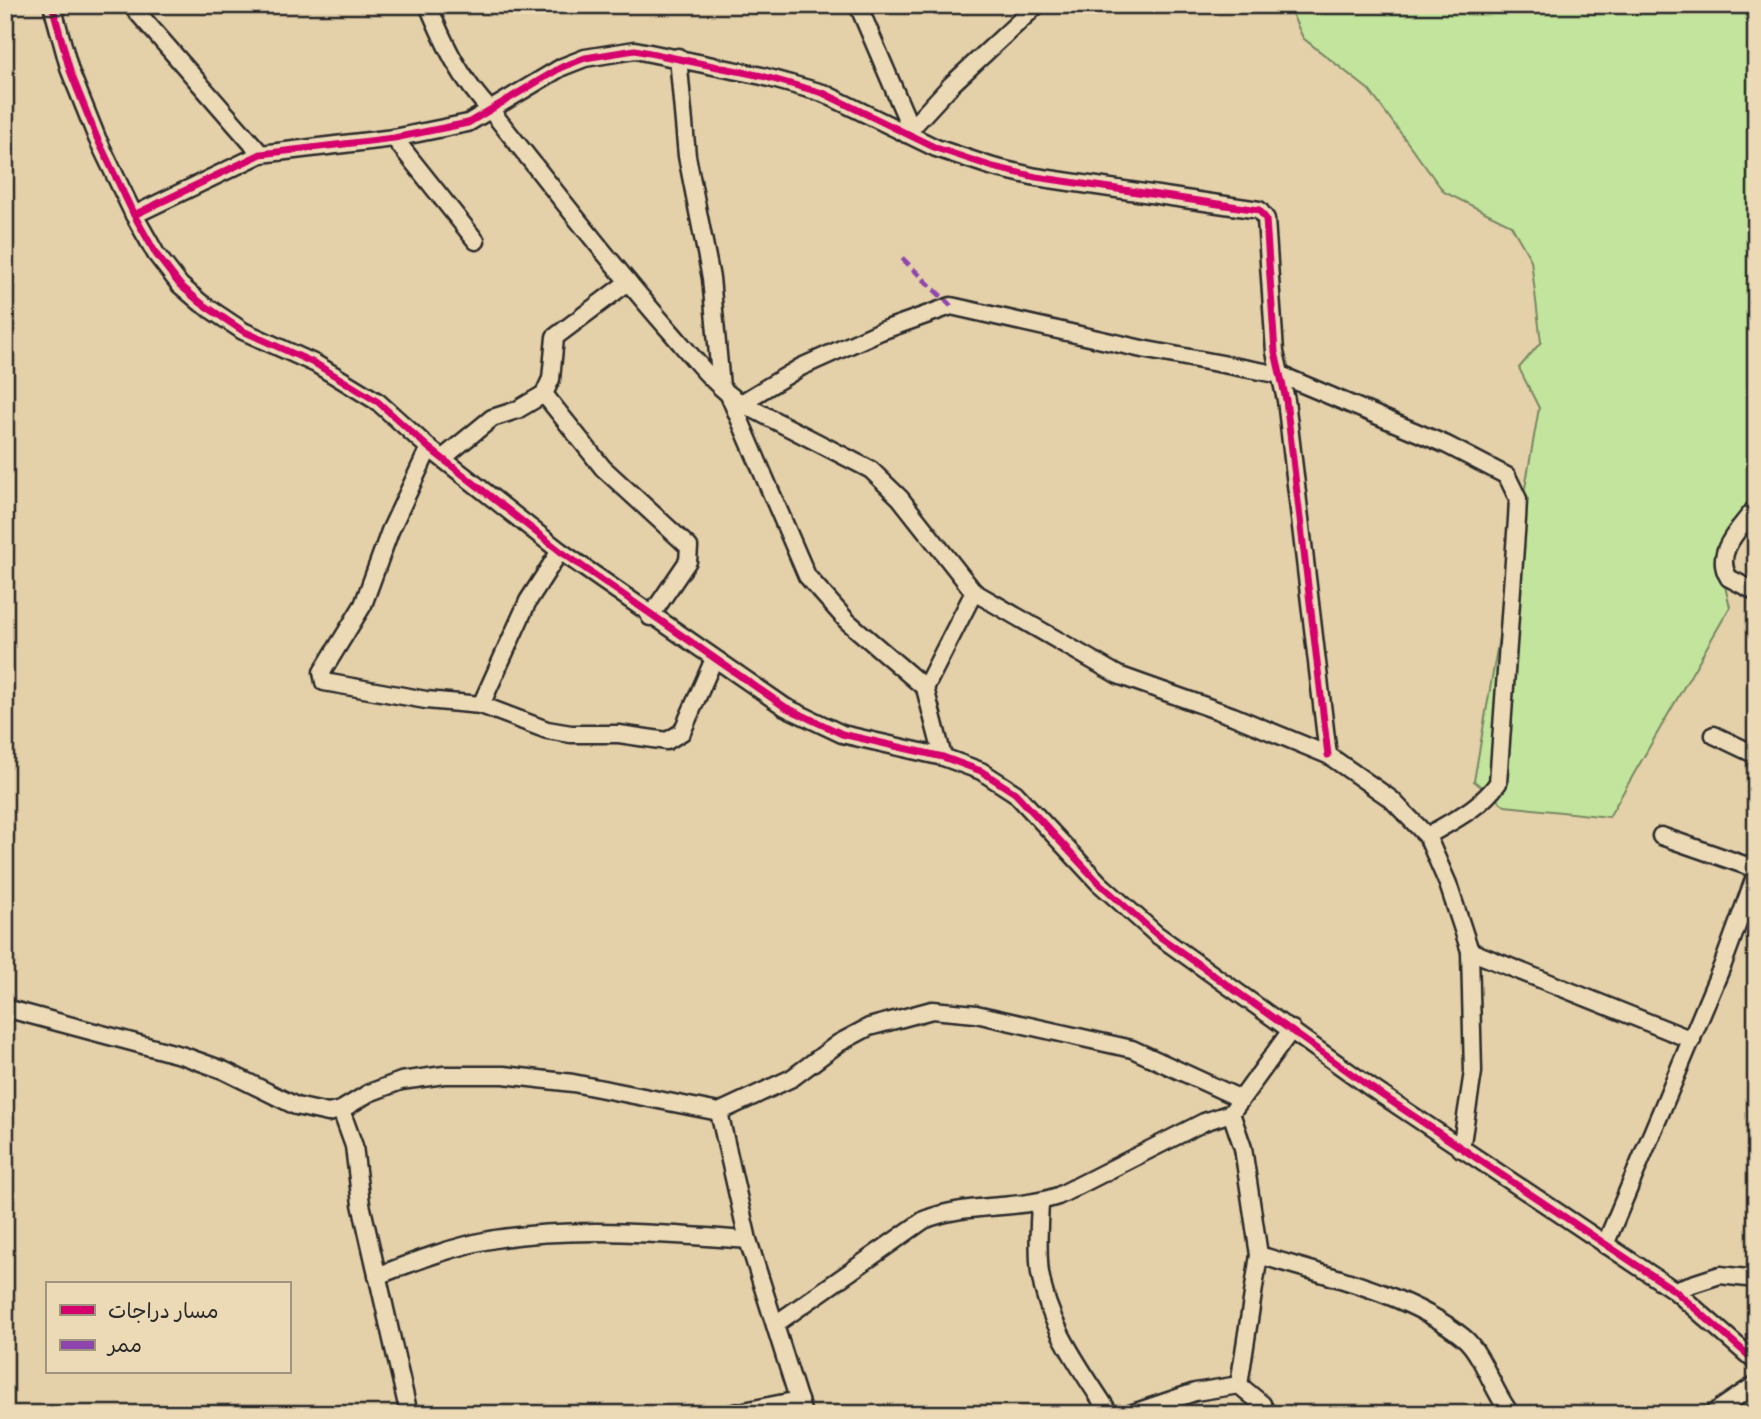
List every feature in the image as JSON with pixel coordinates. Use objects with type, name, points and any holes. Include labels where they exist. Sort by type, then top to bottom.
[{"type":"street","points":[[52,5],[79,93],[134,215],[172,275],[201,303],[243,331],[316,364],[378,402],[429,447],[560,551],[650,617],[785,707],[842,734],[943,757],[981,771],[1015,793],[1099,883],[1156,934],[1461,1149],[1674,1290],[1756,1362]]},
{"type":"street","points":[[131,5],[261,154]]},
{"type":"street","points":[[428,5],[458,72],[628,282],[730,395],[871,471],[900,498],[974,592],[1118,676],[1233,716],[1328,755],[1391,799],[1427,836],[1448,884],[1470,951],[1473,1072],[1461,1149]]},
{"type":"street","points":[[858,5],[908,132]]},
{"type":"street","points":[[908,132],[951,85],[1037,5]]},
{"type":"street","points":[[134,215],[261,154],[394,138],[468,123],[492,112],[539,78],[584,58],[635,50],[678,57],[823,93],[961,157],[1036,177],[1259,210],[1266,219],[1268,280],[1328,755]]},
{"type":"street","points":[[678,57],[687,156],[730,395],[755,463],[807,576],[847,621],[925,688],[943,757]]},
{"type":"street","points":[[394,138],[476,241]]},
{"type":"street","points":[[443,458],[492,418],[517,410],[544,394],[551,379],[555,337],[628,282]]},
{"type":"street","points":[[730,395],[881,331],[951,306],[1142,349],[1281,375],[1447,445],[1507,476],[1514,485],[1517,519],[1498,783],[1488,798],[1472,810],[1427,836]]},
{"type":"street","points":[[544,394],[603,468],[689,547],[688,561],[650,617]]},
{"type":"street","points":[[429,447],[390,531],[363,605],[321,678],[327,683],[367,691],[481,705],[547,730],[667,741],[682,732],[714,659]]},
{"type":"street","points":[[1756,507],[1726,548],[1723,561],[1729,578],[1756,592]]},
{"type":"street","points":[[481,705],[528,601],[560,551]]},
{"type":"street","points":[[925,688],[974,592]]},
{"type":"street","points":[[1714,735],[1756,755]]},
{"type":"street","points":[[1605,1245],[1692,1040],[1756,871],[1661,836]]},
{"type":"street","points":[[1470,951],[1692,1040]]},
{"type":"street","points":[[5,1008],[184,1056],[223,1070],[296,1106],[328,1113],[341,1110],[369,1093],[401,1081],[444,1075],[504,1075],[573,1083],[719,1112],[792,1078],[839,1043],[869,1027],[932,1010],[976,1014],[1132,1049],[1241,1099]]},
{"type":"street","points":[[777,1323],[924,1220],[947,1210],[972,1206],[1040,1202],[1089,1182],[1204,1122],[1231,1113],[1292,1029]]},
{"type":"street","points":[[341,1110],[354,1146],[361,1204],[409,1414]]},
{"type":"street","points":[[719,1112],[748,1240],[777,1323],[801,1407],[729,1414]]},
{"type":"street","points":[[1231,1113],[1243,1148],[1259,1255],[1239,1385]]},
{"type":"street","points":[[1040,1202],[1039,1264],[1051,1311],[1063,1341],[1110,1414]]},
{"type":"street","points":[[377,1276],[433,1254],[493,1239],[550,1233],[748,1240]]},
{"type":"street","points":[[1259,1255],[1354,1284],[1422,1311],[1443,1324],[1465,1338],[1511,1414]]},
{"type":"street","points":[[1674,1290],[1720,1275],[1756,1279]]},
{"type":"street","points":[[1712,1414],[1756,1384]]},
{"type":"street","points":[[1130,1414],[1195,1392],[1239,1385],[1262,1404],[1267,1414]]},
{"type":"green space","points":[[1288,5],[1756,5],[1756,494],[1717,553],[1730,607],[1609,817],[1505,806],[1474,781],[1539,408],[1519,368],[1541,342],[1531,260],[1511,225],[1444,192],[1369,90],[1303,38]]},
{"type":"marked path","points":[[902,258],[951,306]]},
{"type":"cycle path","points":[[52,5],[70,71],[97,138],[134,215],[156,254],[180,285],[201,303],[243,331],[316,364],[378,402],[429,448],[560,551],[785,707],[842,734],[943,757],[981,771],[1015,793],[1099,883],[1156,934],[1370,1087],[1674,1290],[1756,1362]]},
{"type":"cycle path","points":[[134,215],[261,154],[394,138],[468,123],[562,67],[585,58],[635,50],[762,76],[823,93],[936,148],[993,167],[1036,177],[1259,210],[1266,219],[1275,352],[1286,400],[1328,755]]}]
